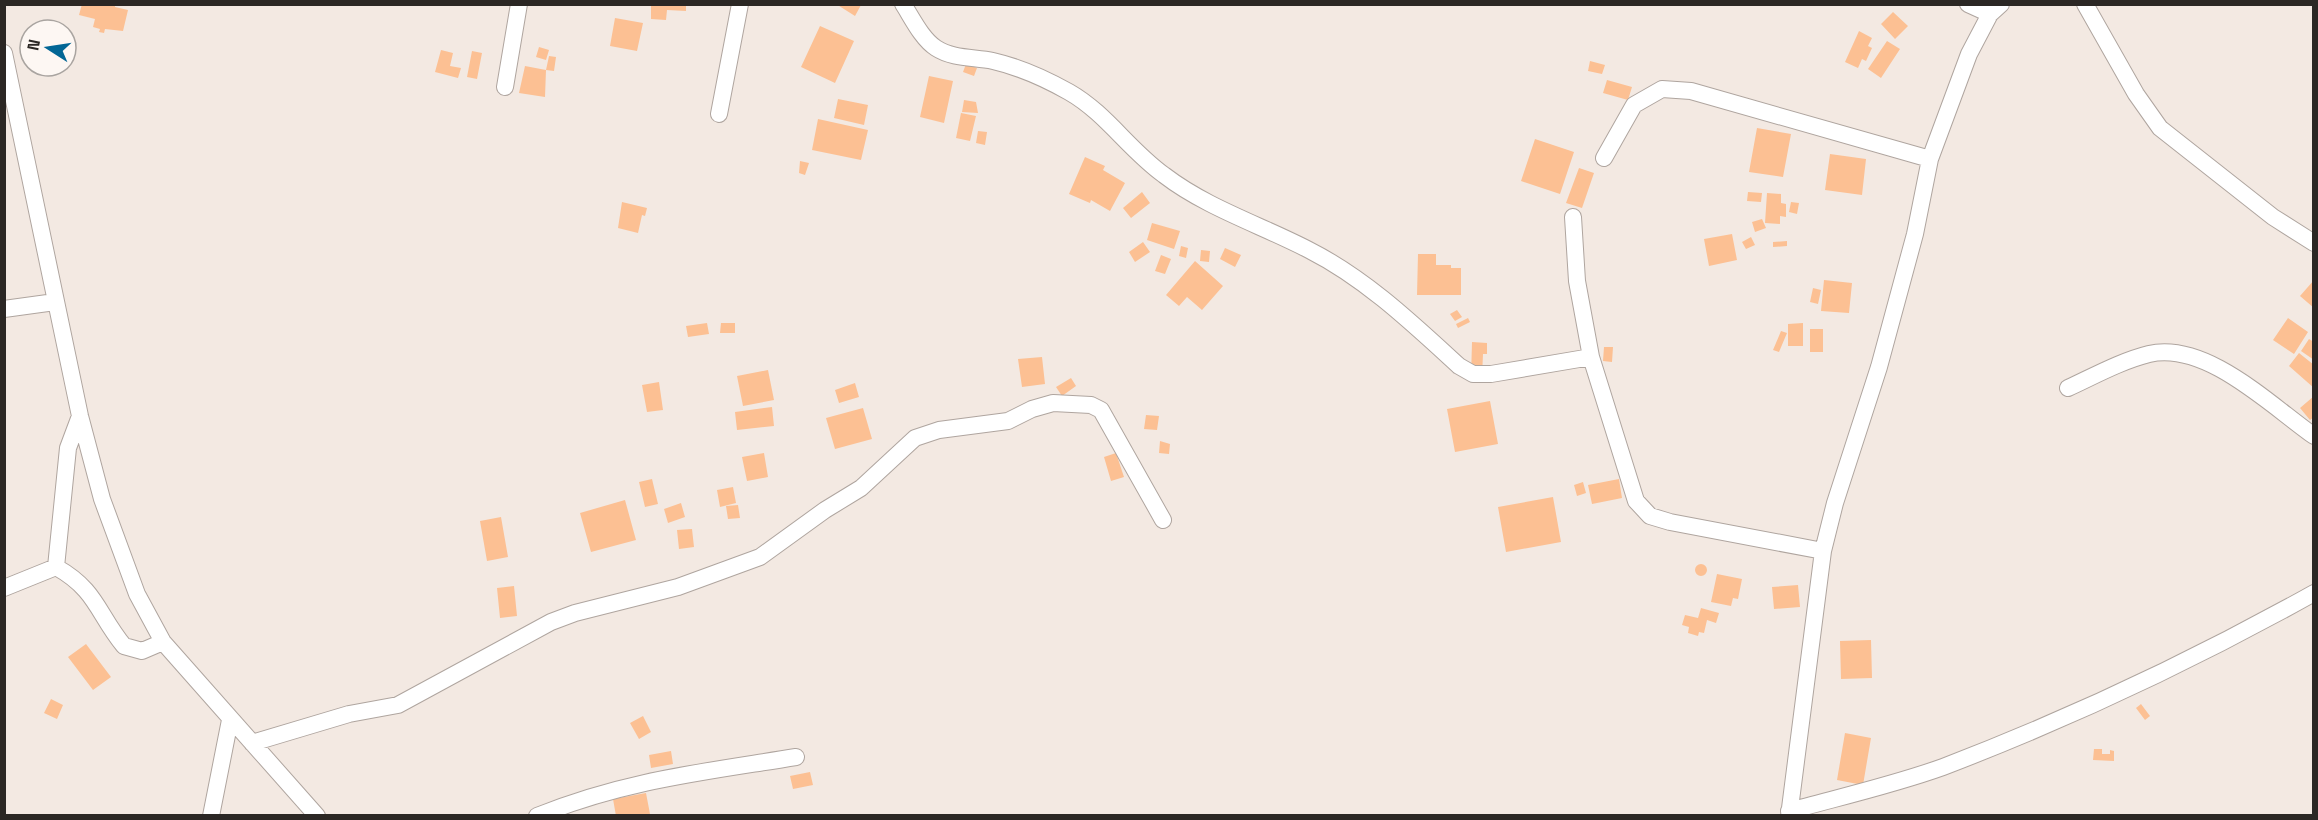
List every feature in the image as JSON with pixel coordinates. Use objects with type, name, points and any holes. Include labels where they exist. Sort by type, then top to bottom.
[{"type":"street","points":[[506,87],[519,4]]},
{"type":"street","points":[[719,114],[740,4]]},
{"type":"street","points":[[903,4],[914,23],[935,48],[962,57],[992,61],[1027,72],[1093,106],[1164,176],[1219,208],[1310,250],[1378,293],[1460,366],[1473,374],[1491,374],[1591,357]]},
{"type":"street","points":[[1968,4],[1995,9],[1969,54],[1930,159],[1915,234],[1879,368],[1834,503],[1822,551],[1789,813],[1941,768],[2106,699],[2222,645],[2313,593]]},
{"type":"street","points":[[2085,4],[2136,94],[2160,128],[2273,217],[2313,243]]},
{"type":"street","points":[[4,53],[80,416],[122,559],[149,620],[164,642],[230,720],[317,816]]},
{"type":"street","points":[[1604,158],[1634,105],[1662,89],[1691,91],[1930,159]]},
{"type":"street","points":[[1573,217],[1577,281],[1591,357],[1636,501],[1650,516],[1822,551]]},
{"type":"street","points":[[4,309],[55,302]]},
{"type":"street","points":[[2068,388],[2150,354],[2184,353],[2208,362],[2313,436]]},
{"type":"street","points":[[252,743],[349,714],[398,705],[550,622],[575,613],[678,587],[760,558],[825,510],[861,488],[915,438],[939,430],[1008,421],[1032,409],[1053,403],[1091,405],[1101,410],[1163,520]]},
{"type":"street","points":[[56,567],[68,448],[80,416]]},
{"type":"street","points":[[4,588],[56,567]]},
{"type":"street","points":[[56,567],[75,578],[87,590],[123,646],[142,651],[164,642]]},
{"type":"street","points":[[211,816],[230,720]]},
{"type":"street","points":[[537,816],[571,802],[642,782],[796,757]]},
{"type":"building","points":[[82,4],[115,4],[115,7],[128,10],[123,31],[105,29],[104,33],[99,32],[100,29],[93,27],[95,19],[79,15]]},
{"type":"building","points":[[651,4],[686,4],[686,11],[667,10],[666,20],[651,19]]},
{"type":"building","points":[[836,4],[860,4],[861,5],[855,16]]},
{"type":"building","points":[[1893,12],[1908,26],[1895,39],[1881,24]]},
{"type":"building","points":[[615,18],[643,23],[637,51],[610,46]]},
{"type":"building","points":[[820,26],[854,41],[835,83],[801,67]]},
{"type":"building","points":[[1859,31],[1872,38],[1868,46],[1872,48],[1866,61],[1862,59],[1858,68],[1845,62]]},
{"type":"building","points":[[1887,41],[1900,49],[1881,78],[1868,69]]},
{"type":"building","points":[[539,47],[549,50],[546,60],[536,57]]},
{"type":"building","points":[[441,50],[453,53],[450,66],[461,68],[458,78],[435,72]]},
{"type":"building","points":[[472,51],[482,53],[477,79],[467,77]]},
{"type":"building","points":[[549,56],[556,57],[554,71],[546,70]]},
{"type":"building","points":[[1590,61],[1605,65],[1602,74],[1588,71]]},
{"type":"building","points":[[966,64],[977,68],[974,76],[963,72]]},
{"type":"building","points":[[525,66],[546,70],[545,97],[519,93]]},
{"type":"building","points":[[929,76],[953,81],[944,123],[920,117]]},
{"type":"building","points":[[1607,80],[1632,87],[1628,100],[1603,93]]},
{"type":"building","points":[[838,99],[868,105],[864,125],[834,118]]},
{"type":"building","points":[[964,100],[976,102],[978,113],[962,112]]},
{"type":"building","points":[[961,113],[976,116],[970,141],[956,138]]},
{"type":"building","points":[[818,119],[868,130],[861,160],[812,150]]},
{"type":"building","points":[[1757,128],[1791,134],[1783,177],[1749,172]]},
{"type":"building","points":[[978,131],[987,132],[985,145],[976,143]]},
{"type":"building","points":[[1535,139],[1574,152],[1560,194],[1521,181]]},
{"type":"building","points":[[1830,154],[1866,159],[1862,195],[1825,190]]},
{"type":"building","points":[[1085,157],[1105,166],[1103,170],[1125,183],[1110,211],[1091,200],[1090,203],[1069,194]]},
{"type":"building","points":[[800,161],[809,163],[805,175],[799,173]]},
{"type":"building","points":[[1579,168],[1594,173],[1582,208],[1566,203]]},
{"type":"building","points":[[1142,192],[1150,203],[1131,218],[1123,208]]},
{"type":"building","points":[[1748,192],[1762,193],[1761,202],[1747,201]]},
{"type":"building","points":[[1767,193],[1781,194],[1781,203],[1786,204],[1786,217],[1780,216],[1780,224],[1765,223]]},
{"type":"building","points":[[622,202],[647,208],[645,216],[642,215],[638,233],[618,228]]},
{"type":"building","points":[[1791,202],[1799,203],[1797,214],[1789,212]]},
{"type":"building","points":[[1762,219],[1766,228],[1755,232],[1752,222]]},
{"type":"building","points":[[1152,223],[1180,231],[1174,249],[1147,240]]},
{"type":"building","points":[[1732,234],[1737,260],[1709,266],[1704,239]]},
{"type":"building","points":[[1751,237],[1755,245],[1746,249],[1742,242]]},
{"type":"building","points":[[1787,241],[1787,246],[1773,247],[1773,242]]},
{"type":"building","points":[[1143,242],[1150,252],[1135,262],[1129,252]]},
{"type":"building","points":[[1181,246],[1188,248],[1186,258],[1179,256]]},
{"type":"building","points":[[1225,248],[1241,255],[1235,267],[1220,259]]},
{"type":"building","points":[[1201,250],[1210,251],[1209,262],[1200,261]]},
{"type":"building","points":[[1418,254],[1436,254],[1436,265],[1461,268],[1461,295],[1417,295]]},
{"type":"building","points":[[1161,255],[1171,259],[1165,274],[1155,271]]},
{"type":"building","points":[[1195,261],[1223,286],[1202,310],[1187,297],[1179,306],[1166,295]]},
{"type":"building","points":[[1824,280],[1852,283],[1849,313],[1821,311]]},
{"type":"building","points":[[2314,280],[2314,308],[2300,296]]},
{"type":"building","points":[[1813,288],[1821,290],[1818,304],[1810,302]]},
{"type":"building","points":[[1457,310],[1462,317],[1455,321],[1450,314]]},
{"type":"building","points":[[1468,318],[1470,322],[1458,328],[1456,324]]},
{"type":"building","points":[[2288,318],[2308,332],[2294,354],[2273,340]]},
{"type":"building","points":[[707,323],[709,334],[688,337],[686,326]]},
{"type":"building","points":[[721,323],[735,323],[735,333],[720,333]]},
{"type":"building","points":[[1803,323],[1803,346],[1788,346],[1788,324]]},
{"type":"building","points":[[1810,329],[1823,329],[1823,352],[1810,352]]},
{"type":"building","points":[[1781,331],[1787,333],[1779,352],[1773,350]]},
{"type":"building","points":[[2309,339],[2314,342],[2314,360],[2301,351]]},
{"type":"building","points":[[1472,342],[1487,343],[1487,354],[1483,354],[1482,377],[1471,377]]},
{"type":"building","points":[[1604,347],[1613,347],[1612,362],[1603,361]]},
{"type":"building","points":[[2299,353],[2314,365],[2314,388],[2289,366]]},
{"type":"building","points":[[1042,357],[1045,384],[1022,387],[1018,359]]},
{"type":"building","points":[[768,370],[774,400],[743,406],[737,376]]},
{"type":"building","points":[[1071,378],[1076,386],[1062,396],[1056,387]]},
{"type":"building","points":[[659,382],[663,410],[647,412],[642,385]]},
{"type":"building","points":[[855,383],[859,397],[839,403],[835,390]]},
{"type":"building","points":[[2314,396],[2314,417],[2310,420],[2300,408]]},
{"type":"building","points":[[1490,401],[1498,444],[1455,452],[1447,409]]},
{"type":"building","points":[[772,407],[774,426],[737,430],[735,412]]},
{"type":"building","points":[[863,408],[872,439],[835,449],[826,418]]},
{"type":"building","points":[[1146,415],[1159,416],[1157,430],[1144,429]]},
{"type":"building","points":[[1160,441],[1170,444],[1169,454],[1159,453]]},
{"type":"building","points":[[764,453],[768,477],[747,481],[742,457]]},
{"type":"building","points":[[1116,453],[1124,477],[1111,481],[1104,457]]},
{"type":"building","points":[[652,479],[658,504],[645,507],[639,482]]},
{"type":"building","points":[[1619,479],[1622,498],[1592,504],[1588,485]]},
{"type":"building","points":[[1583,482],[1586,493],[1577,496],[1574,485]]},
{"type":"building","points":[[733,487],[736,503],[720,507],[717,490]]},
{"type":"building","points":[[1553,497],[1561,542],[1506,552],[1498,507]]},
{"type":"building","points":[[625,500],[636,540],[591,552],[580,513]]},
{"type":"building","points":[[681,503],[685,517],[668,523],[664,509]]},
{"type":"building","points":[[738,505],[740,518],[728,519],[726,506]]},
{"type":"building","points":[[501,517],[508,557],[487,561],[480,521]]},
{"type":"building","points":[[692,529],[694,547],[679,549],[677,530]]},
{"type":"building","points":[[1703,564],[1707,570],[1703,576],[1699,576],[1695,568]]},
{"type":"building","points":[[1717,574],[1742,579],[1738,599],[1733,598],[1731,606],[1711,602]]},
{"type":"building","points":[[1798,585],[1800,607],[1774,609],[1772,587]]},
{"type":"building","points":[[514,586],[517,616],[500,618],[497,588]]},
{"type":"building","points":[[1701,608],[1719,613],[1716,623],[1707,620],[1704,633],[1699,632],[1698,636],[1688,633],[1689,627],[1682,625],[1685,615],[1698,618]]},
{"type":"building","points":[[1871,640],[1872,678],[1841,679],[1840,641]]},
{"type":"building","points":[[86,644],[111,677],[93,690],[68,657]]},
{"type":"building","points":[[51,699],[63,705],[57,719],[44,713]]},
{"type":"building","points":[[2141,704],[2150,716],[2145,720],[2136,708]]},
{"type":"building","points":[[643,716],[651,732],[639,739],[630,723]]},
{"type":"building","points":[[1845,733],[1871,738],[1863,785],[1837,780]]},
{"type":"building","points":[[2094,749],[2102,749],[2102,754],[2110,754],[2110,750],[2114,751],[2114,761],[2093,760]]},
{"type":"building","points":[[671,751],[673,764],[651,768],[649,755]]},
{"type":"building","points":[[810,772],[813,785],[793,789],[790,776]]},
{"type":"building","points":[[646,793],[650,814],[616,816],[613,799]]}]
